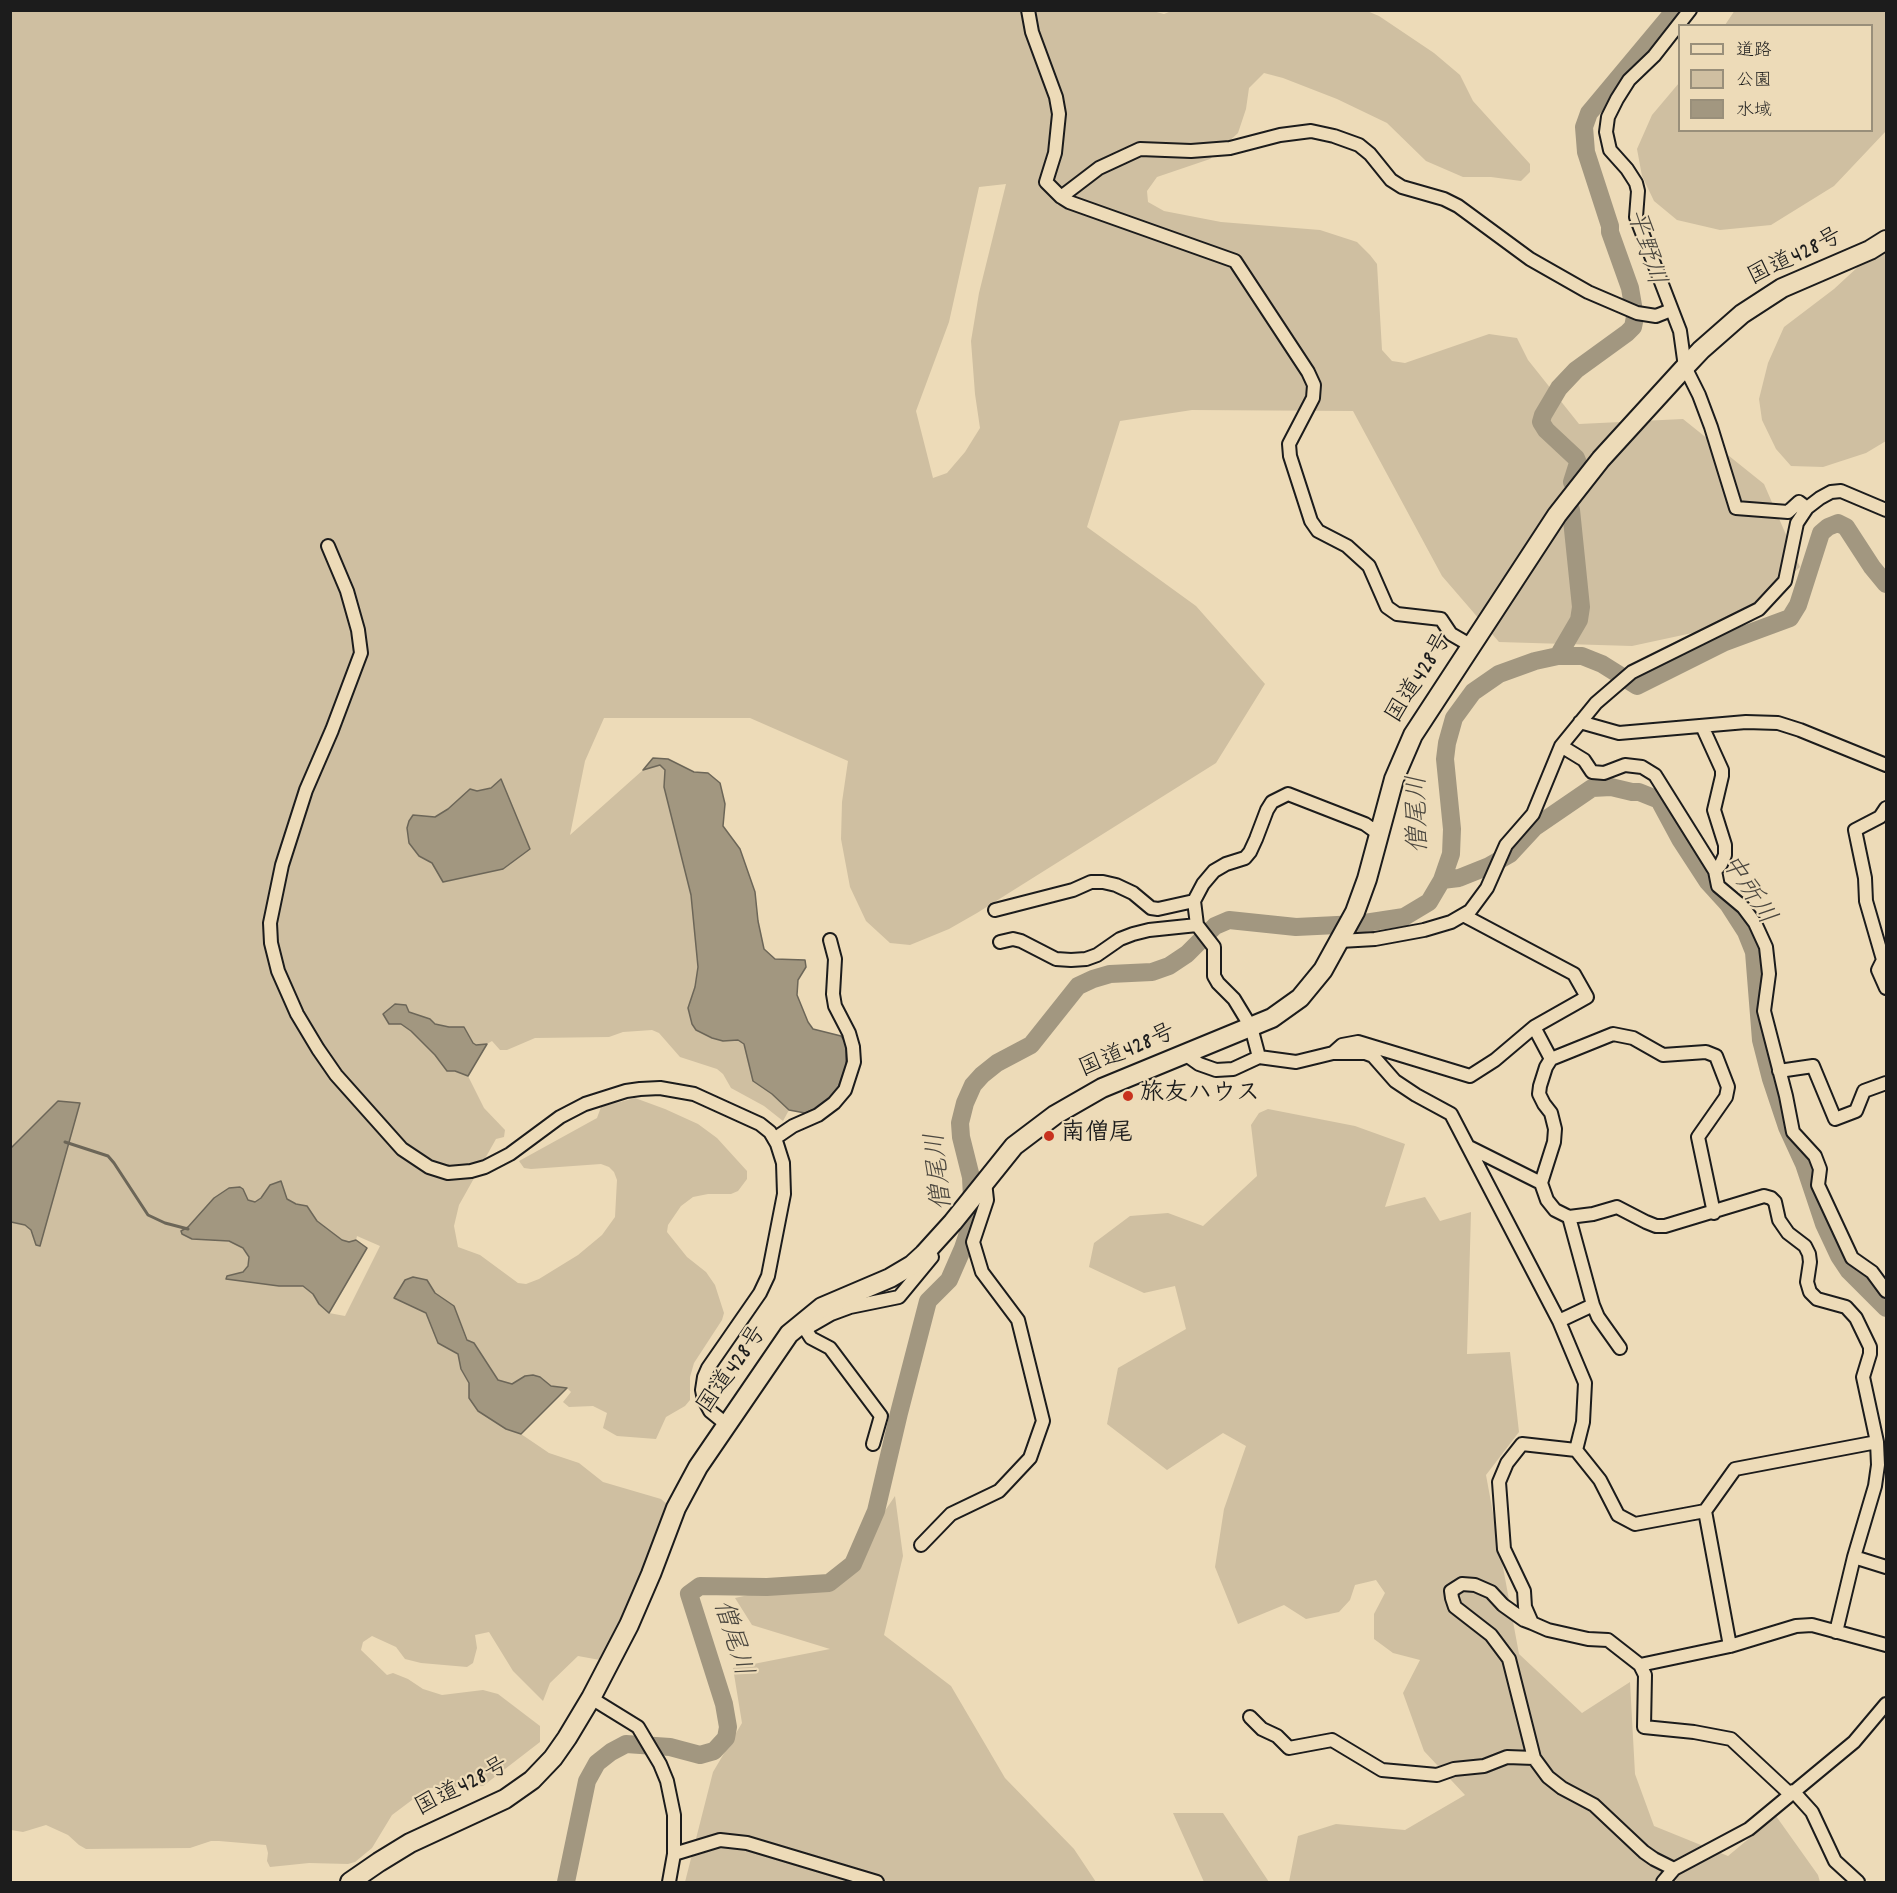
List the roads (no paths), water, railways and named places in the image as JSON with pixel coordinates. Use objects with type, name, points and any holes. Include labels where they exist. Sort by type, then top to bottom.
[{"type":"highway","name":"国道428号","points":[[350,1882],[410,1843],[505,1799],[532,1780],[553,1758],[591,1698],[629,1625],[676,1508],[698,1467],[789,1334],[803,1326],[822,1306],[890,1278],[912,1265],[953,1222],[1014,1146],[1054,1115],[1102,1088],[1272,1018],[1300,998],[1323,970],[1348,927],[1367,879],[1394,779],[1413,735],[1470,645],[1571,496],[1601,459],[1721,331],[1762,301],[1803,278],[1870,250],[1887,240]]},
{"type":"street","points":[[1028,10],[1032,32],[1058,106],[1059,127],[1046,182],[1069,202],[1235,261],[1308,372],[1314,385],[1313,398],[1289,444],[1290,456],[1311,521],[1318,531],[1347,546],[1369,566],[1387,607],[1397,614],[1441,618],[1451,634],[1470,645]]},
{"type":"street","points":[[1679,24],[1690,10]]},
{"type":"street","points":[[1678,25],[1654,56],[1629,80],[1617,99],[1608,117],[1606,132],[1610,150],[1636,183],[1638,191],[1636,217],[1680,332],[1685,367],[1711,427],[1736,508],[1788,512],[1799,502],[1807,508]]},
{"type":"street","points":[[1061,197],[1099,168],[1140,149],[1191,151],[1230,148],[1280,135],[1311,130],[1359,145],[1370,154],[1391,180],[1402,188],[1444,199],[1458,206],[1530,259],[1588,292],[1637,313],[1656,316],[1671,310]]},
{"type":"street","points":[[1348,927],[1375,939],[1424,930],[1451,922],[1470,911],[1487,888],[1506,844],[1533,814],[1561,746],[1596,703],[1632,672],[1759,609],[1785,581],[1797,523],[1807,508],[1830,492],[1840,491],[1887,510]]},
{"type":"street","points":[[328,546],[347,591],[358,630],[361,653],[306,790],[282,865],[270,923],[271,943],[278,970],[297,1014],[336,1075],[402,1149],[429,1167],[448,1173],[485,1167],[510,1154],[560,1118],[585,1104],[640,1089],[660,1088],[694,1094],[760,1124],[770,1132],[783,1163],[784,1194],[768,1276],[760,1293],[708,1368],[702,1390],[710,1412],[726,1424]]},
{"type":"street","points":[[1580,722],[1619,733],[1746,722],[1778,723],[1887,765]]},
{"type":"street","points":[[1702,726],[1722,770],[1714,810],[1725,845],[1725,855],[1715,871]]},
{"type":"street","points":[[1561,746],[1584,760],[1592,772],[1604,773],[1625,765],[1642,767],[1655,775],[1715,871],[1718,886],[1743,907],[1755,923],[1766,947],[1769,974],[1764,1011],[1793,1132],[1815,1156],[1820,1169],[1818,1185],[1852,1257],[1872,1272],[1887,1291]]},
{"type":"street","points":[[1259,1057],[1251,1027],[1234,999],[1214,976],[1214,947],[1197,925],[1194,901],[1203,884],[1214,871],[1226,864],[1245,858],[1250,852],[1272,802],[1288,795],[1299,797],[1365,824],[1379,834]]},
{"type":"street","points":[[1887,808],[1880,817],[1855,830],[1865,878],[1866,901],[1885,965],[1878,970],[1887,988]]},
{"type":"street","points":[[995,910],[1073,891],[1091,882],[1116,885],[1133,893],[1151,908],[1158,909],[1194,901]]},
{"type":"street","points":[[1333,1053],[1342,1045],[1358,1042],[1470,1076],[1495,1060],[1534,1028],[1587,997],[1574,974],[1463,915]]},
{"type":"street","points":[[1000,942],[1021,940],[1056,959],[1086,959],[1133,934],[1197,925]]},
{"type":"street","points":[[774,1138],[793,1126],[818,1115],[834,1103],[845,1090],[854,1062],[849,1033],[835,1006],[833,994],[835,959],[830,940]]},
{"type":"street","points":[[1534,1028],[1551,1059]]},
{"type":"street","points":[[1714,1213],[1698,1137],[1726,1097],[1728,1088],[1716,1056],[1706,1052],[1663,1055],[1633,1038],[1613,1034],[1551,1059],[1543,1076],[1539,1094],[1551,1113],[1555,1129],[1554,1142],[1541,1183],[1547,1200],[1555,1210],[1569,1217],[1593,1214],[1617,1207],[1656,1226],[1665,1226],[1714,1213],[1764,1196],[1771,1198],[1775,1202],[1779,1220],[1788,1233],[1805,1246],[1809,1254],[1807,1282],[1810,1292],[1817,1299],[1846,1306],[1856,1318],[1870,1347],[1863,1377],[1877,1442],[1878,1466],[1875,1486],[1854,1557],[1836,1632]]},
{"type":"street","points":[[1185,1054],[1199,1064],[1216,1070],[1233,1069],[1259,1057],[1296,1062],[1333,1053],[1365,1053],[1373,1056],[1395,1081],[1451,1114],[1559,1321],[1585,1383],[1583,1422],[1576,1450]]},
{"type":"street","points":[[1779,1071],[1813,1066],[1835,1119],[1856,1111],[1864,1090],[1887,1083]]},
{"type":"street","points":[[1469,1148],[1541,1183]]},
{"type":"street","points":[[921,1545],[951,1514],[999,1491],[1030,1458],[1043,1421],[1018,1320],[982,1272],[973,1242],[987,1200],[983,1185]]},
{"type":"street","points":[[1569,1217],[1593,1305],[1598,1317],[1620,1348]]},
{"type":"street","points":[[1559,1321],[1593,1305]]},
{"type":"street","points":[[803,1326],[810,1338],[830,1347],[881,1416],[873,1444]]},
{"type":"street","points":[[1532,1623],[1525,1608],[1524,1591],[1504,1549],[1499,1482],[1507,1463],[1522,1444],[1576,1450],[1600,1480],[1618,1515],[1635,1524],[1705,1511],[1735,1470],[1877,1442]]},
{"type":"street","points":[[1705,1511],[1730,1646]]},
{"type":"street","points":[[1854,1557],[1887,1568]]},
{"type":"street","points":[[1674,1869],[1644,1852],[1594,1805],[1562,1788],[1548,1777],[1534,1758],[1509,1659],[1491,1635],[1455,1607],[1451,1591],[1462,1584],[1475,1585],[1491,1592],[1503,1605],[1524,1620],[1548,1630],[1578,1637],[1608,1640],[1640,1665],[1645,1675],[1644,1727],[1694,1732],[1731,1739],[1812,1812],[1835,1861],[1858,1882]]},
{"type":"street","points":[[1640,1665],[1730,1646],[1796,1626],[1812,1625],[1887,1645]]},
{"type":"street","points":[[591,1698],[638,1727],[660,1764],[667,1781],[674,1815],[674,1854],[669,1882]]},
{"type":"street","points":[[1663,1882],[1674,1869],[1749,1828],[1854,1742],[1887,1704]]},
{"type":"street","points":[[1250,1717],[1262,1730],[1277,1736],[1289,1748],[1332,1740],[1382,1770],[1437,1775],[1454,1769],[1484,1766],[1507,1757],[1534,1758]]},
{"type":"street","points":[[674,1854],[720,1840],[747,1843],[877,1882]]},
{"type":"water","points":[[653,758],[668,759],[694,772],[708,773],[720,783],[725,804],[723,826],[740,849],[755,892],[764,949],[775,959],[805,960],[806,967],[798,980],[797,995],[808,1022],[813,1029],[841,1036],[846,1043],[846,1065],[836,1094],[819,1107],[805,1113],[789,1110],[753,1081],[744,1044],[738,1040],[723,1041],[712,1038],[696,1030],[692,1024],[688,1008],[695,987],[698,967],[691,895],[664,787],[665,770],[660,765],[643,770]]},
{"type":"water","points":[[501,779],[530,849],[503,869],[443,882],[432,863],[419,856],[409,843],[407,828],[409,821],[413,815],[435,817],[448,809],[470,789],[477,791],[491,788]]},
{"type":"water","points":[[395,1004],[406,1005],[409,1012],[430,1019],[435,1024],[464,1027],[473,1043],[487,1044],[468,1076],[455,1071],[447,1071],[411,1031],[401,1024],[389,1024],[383,1014]]},
{"type":"water","points":[[58,1101],[80,1103],[40,1246],[36,1245],[31,1230],[25,1225],[11,1222],[11,1148]]},
{"type":"water","points":[[281,1181],[287,1199],[307,1206],[317,1221],[342,1240],[349,1242],[356,1240],[367,1248],[329,1313],[303,1286],[279,1286],[226,1279],[227,1276],[243,1272],[248,1266],[249,1257],[243,1248],[229,1241],[192,1239],[182,1234],[181,1231],[188,1227],[214,1198],[229,1188],[240,1187],[248,1200],[255,1202],[261,1198],[270,1185]]},
{"type":"water","points":[[413,1277],[427,1280],[435,1293],[454,1306],[467,1340],[474,1343],[498,1380],[512,1384],[525,1376],[533,1375],[540,1377],[551,1386],[567,1388],[521,1434],[506,1429],[478,1411],[469,1398],[469,1383],[461,1369],[458,1354],[438,1343],[426,1313],[394,1298],[405,1280]]},
{"type":"waterway","name":"平野川","points":[[1572,482],[1578,463],[1576,458],[1546,430],[1541,422],[1543,415],[1559,388],[1576,370],[1627,333],[1633,327],[1635,317],[1630,288],[1586,152],[1584,127],[1589,113],[1675,10]]},
{"type":"waterway","name":"平野川","points":[[1558,656],[1579,620],[1581,607],[1571,510]]},
{"type":"waterway","name":"僧尾川","points":[[566,1882],[587,1781],[597,1763],[626,1744],[670,1747],[700,1755],[714,1751],[726,1738],[728,1727],[724,1704],[689,1594],[700,1586],[767,1587],[829,1583],[853,1564],[876,1511],[928,1301],[949,1280],[973,1218],[971,1177],[961,1137],[960,1123],[973,1085],[982,1075],[997,1063],[1031,1045],[1078,986],[1110,974],[1152,972],[1169,966],[1187,954],[1215,926],[1229,920],[1296,927],[1358,924],[1404,917],[1429,902],[1442,880],[1451,854],[1452,829],[1445,759],[1454,718],[1473,692],[1499,674],[1535,661],[1558,656],[1582,656],[1602,664],[1637,686],[1725,642],[1790,618],[1798,605],[1821,533],[1838,523],[1846,527],[1886,584]]},
{"type":"waterway","name":"中所川","points":[[1442,880],[1459,878],[1489,866],[1510,854],[1535,827],[1592,788],[1611,787],[1639,792],[1659,800],[1680,839],[1708,882],[1728,904],[1746,932],[1754,952],[1761,1040],[1787,1127],[1804,1164],[1824,1224],[1839,1256],[1849,1271],[1886,1308]]},
{"type":"waterway","points":[[65,1142],[108,1156],[148,1215],[165,1223],[188,1229]]},
{"type":"place","name":"旅友ハウス","points":[[1128,1096]]},
{"type":"place","name":"南僧尾","points":[[1049,1136]]}]
